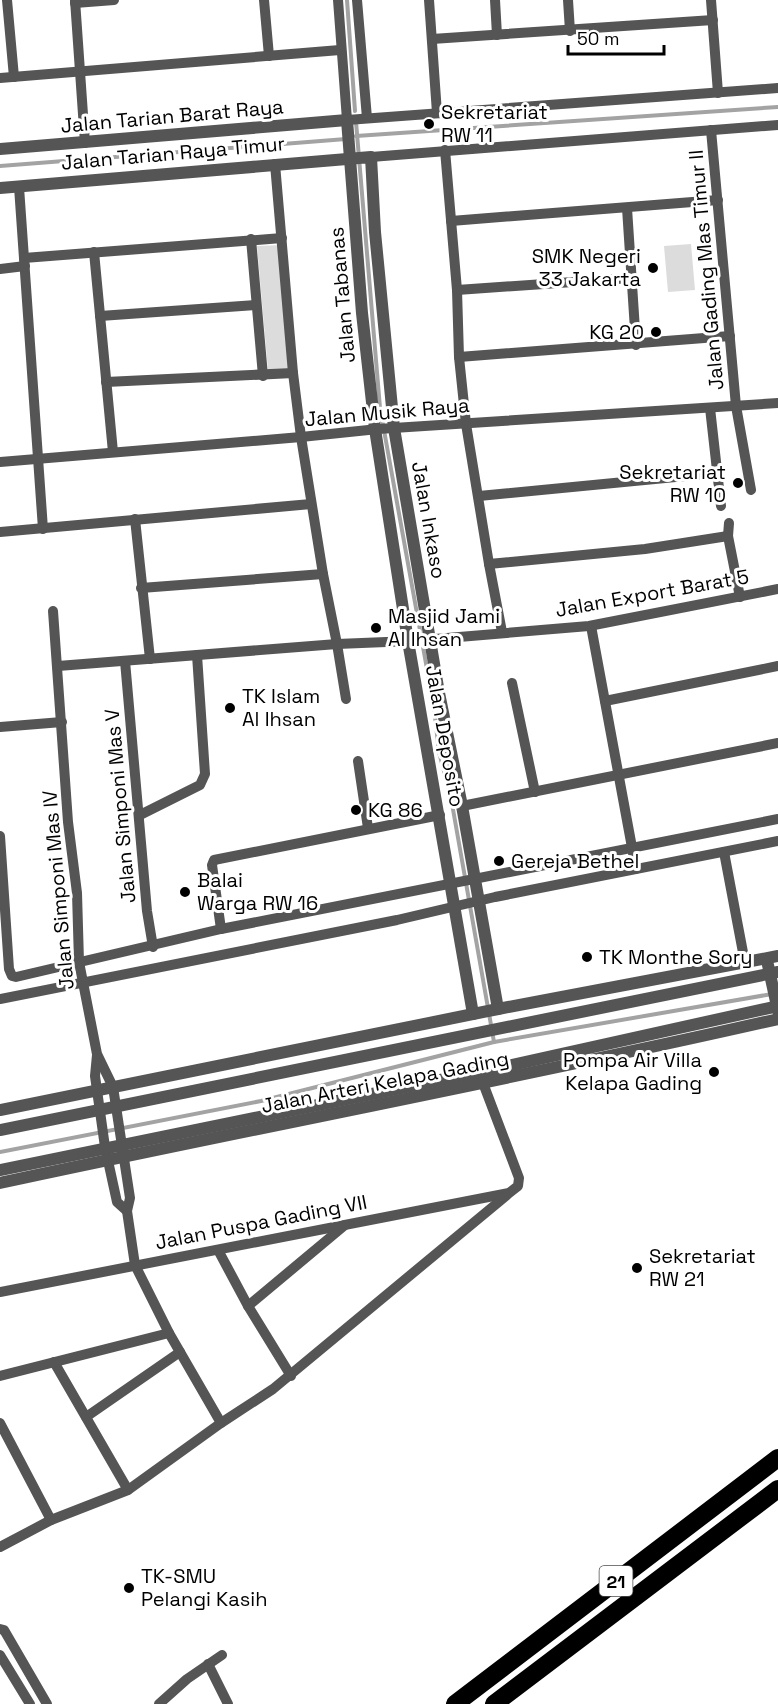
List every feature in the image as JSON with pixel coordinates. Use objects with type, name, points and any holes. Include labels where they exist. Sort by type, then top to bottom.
[{"type":"highway","name":"21","points":[[454,1704],[778,1458]]},
{"type":"highway","name":"21","points":[[494,1704],[778,1489]]},
{"type":"street","points":[[7,0],[14,77]]},
{"type":"street","points":[[85,143],[75,2],[114,0]]},
{"type":"street","points":[[264,0],[269,56]]},
{"type":"street","points":[[338,0],[347,124],[367,118],[778,88]]},
{"type":"street","points":[[357,0],[367,118]]},
{"type":"street","points":[[429,0],[437,113]]},
{"type":"street","points":[[495,0],[497,35]]},
{"type":"street","points":[[568,0],[570,31]]},
{"type":"street","points":[[711,0],[718,93]]},
{"type":"street","points":[[432,39],[713,20]]},
{"type":"street","points":[[0,78],[340,50]]},
{"type":"street","name":"Jalan Tarian Barat Raya","points":[[0,149],[347,124]]},
{"type":"street","name":"Jalan Tabanas","points":[[347,124],[362,313],[384,428]]},
{"type":"street","points":[[384,428],[370,157],[778,125]]},
{"type":"street","name":"Jalan Gading Mas Timur II","points":[[711,130],[736,406],[751,490]]},
{"type":"street","points":[[445,150],[457,290],[459,357],[466,424],[502,632]]},
{"type":"street","name":"Jalan Tarian Raya Timur","points":[[0,188],[370,157]]},
{"type":"street","points":[[275,164],[293,373],[301,437],[346,699]]},
{"type":"street","points":[[19,187],[43,529]]},
{"type":"street","points":[[451,221],[718,200]]},
{"type":"street","points":[[627,208],[636,345]]},
{"type":"street","points":[[0,269],[25,262],[94,252],[282,238]]},
{"type":"street","points":[[251,239],[263,376]]},
{"type":"street","points":[[94,252],[113,452]]},
{"type":"street","points":[[457,290],[631,278]]},
{"type":"street","points":[[100,316],[256,305]]},
{"type":"street","points":[[459,357],[730,336]]},
{"type":"street","points":[[106,382],[293,373]]},
{"type":"street","name":"Jalan Musik Raya","points":[[0,462],[384,428],[778,404]]},
{"type":"street","points":[[710,408],[721,507]]},
{"type":"street","name":"Jalan Inkaso","points":[[384,428],[427,640],[431,711],[462,806],[477,901],[486,1011]]},
{"type":"street","name":"Jalan Deposito","points":[[384,428],[410,641],[431,711],[440,815],[458,905],[486,1011]]},
{"type":"street","points":[[479,496],[717,473]]},
{"type":"street","points":[[0,532],[311,504]]},
{"type":"street","points":[[135,519],[150,659]]},
{"type":"street","points":[[729,523],[728,536],[740,597]]},
{"type":"street","points":[[489,564],[645,549],[728,536]]},
{"type":"street","points":[[141,588],[323,574]]},
{"type":"street","name":"Jalan Export Barat 5","points":[[57,666],[591,626],[778,589]]},
{"type":"street","name":"Jalan Simponi Mas IV","points":[[53,611],[68,822],[76,893],[79,962],[97,1054],[113,1087],[130,1198],[127,1210],[117,1202],[106,1150],[96,1089],[97,1054]]},
{"type":"street","points":[[591,626],[636,868]]},
{"type":"street","points":[[140,815],[200,785],[204,779],[197,656]]},
{"type":"street","name":"Jalan Simponi Mas V","points":[[125,662],[147,910],[153,947]]},
{"type":"street","points":[[605,701],[778,666]]},
{"type":"street","points":[[512,683],[535,792]]},
{"type":"street","points":[[0,727],[62,723]]},
{"type":"street","points":[[462,806],[778,743]]},
{"type":"street","points":[[358,760],[368,828]]},
{"type":"street","points":[[221,929],[212,865],[214,860],[440,815]]},
{"type":"street","points":[[0,837],[9,969],[12,976],[24,976],[221,929],[778,819]]},
{"type":"street","points":[[0,999],[83,984],[397,920],[636,868],[778,841]]},
{"type":"street","points":[[724,852],[745,963]]},
{"type":"street","points":[[0,1110],[486,1011],[773,957],[776,1003]]},
{"type":"street","name":"Jalan Arteri Kelapa Gading","points":[[0,1130],[99,1111],[118,1114],[482,1032],[774,972]]},
{"type":"street","name":"Jalan Arteri Kelapa Gading","points":[[0,1170],[489,1070],[776,1003]]},
{"type":"street","name":"Jalan Arteri Kelapa Gading","points":[[123,1146],[483,1083],[640,1051],[778,1019]]},
{"type":"street","points":[[0,1547],[51,1520],[128,1490],[291,1376],[518,1186],[519,1178],[483,1083]]},
{"type":"street","name":"Jalan Arteri Kelapa Gading","points":[[0,1183],[106,1150]]},
{"type":"street","name":"Jalan Puspa Gading VII","points":[[0,1292],[509,1193]]},
{"type":"street","points":[[127,1210],[135,1265],[169,1333],[221,1423]]},
{"type":"street","points":[[248,1306],[345,1224]]},
{"type":"street","points":[[218,1250],[248,1306],[291,1376]]},
{"type":"street","points":[[0,1376],[169,1333]]},
{"type":"street","points":[[86,1417],[180,1352]]},
{"type":"street","points":[[54,1362],[128,1490]]},
{"type":"street","points":[[0,1423],[51,1520]]},
{"type":"street","points":[[0,1629],[4,1630],[47,1704]]},
{"type":"street","points":[[0,1655],[30,1704]]},
{"type":"street","points":[[161,1703],[222,1655]]},
{"type":"street","points":[[208,1664],[228,1704]]},
{"type":"shaded area","points":[[691,244],[695,290],[668,292],[664,246]]},
{"type":"shaded area","points":[[282,245],[289,369],[268,370],[257,246]]},
{"type":"waterway","points":[[347,0],[355,111]]},
{"type":"waterway","points":[[356,136],[778,107]]},
{"type":"waterway","points":[[356,122],[380,408],[434,708],[439,752],[451,798],[494,1042]]},
{"type":"waterway","points":[[0,166],[346,139]]},
{"type":"waterway","points":[[0,1152],[261,1101],[494,1042],[772,994]]},
{"type":"place","name":"Sekretariat RW 11","points":[[429,124]]},
{"type":"place","name":"SMK Negeri 33 Jakarta","points":[[653,268]]},
{"type":"place","name":"KG 20","points":[[656,332]]},
{"type":"place","name":"Sekretariat RW 10","points":[[738,483]]},
{"type":"place","name":"Masjid Jami Al Ihsan","points":[[376,628]]},
{"type":"place","name":"TK Islam Al Ihsan","points":[[230,708]]},
{"type":"place","name":"KG 86","points":[[356,810]]},
{"type":"place","name":"Gereja Bethel","points":[[499,861]]},
{"type":"place","name":"Balai Warga RW 16","points":[[185,892]]},
{"type":"place","name":"TK Monthe Sory","points":[[587,957]]},
{"type":"place","name":"Pompa Air Villa Kelapa Gading","points":[[714,1072]]},
{"type":"place","name":"Sekretariat RW 21","points":[[637,1268]]},
{"type":"place","name":"TK-SMU Pelangi Kasih","points":[[129,1588]]}]
